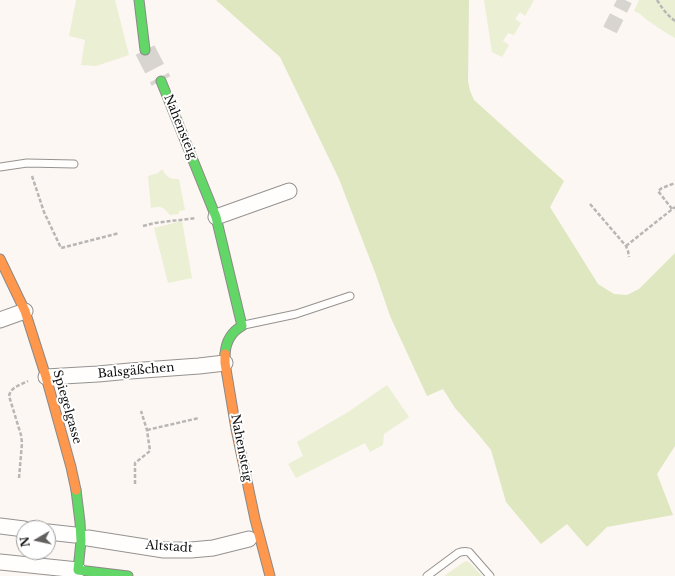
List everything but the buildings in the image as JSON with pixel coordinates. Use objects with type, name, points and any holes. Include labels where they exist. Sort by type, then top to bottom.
[{"type":"street","points":[[139,0],[145,50]]},
{"type":"street","name":"Nahensteig","points":[[161,81],[215,215],[242,326],[234,329],[229,337],[226,344],[225,363],[236,429],[255,519],[270,576]]},
{"type":"street","points":[[215,215],[289,191]]},
{"type":"street","name":"Spiegelgasse","points":[[0,259],[25,311],[46,377],[71,467],[80,522],[81,541],[78,570]]},
{"type":"street","points":[[0,320],[25,311]]},
{"type":"street","name":"Balsgäßchen","points":[[46,377],[225,363]]},
{"type":"street","points":[[0,526],[16,528]]},
{"type":"street","name":"Altstadt","points":[[56,533],[164,550],[213,548],[249,539]]},
{"type":"street","points":[[0,562],[128,576]]},
{"type":"lane","points":[[0,167],[27,163],[74,164]]},
{"type":"lane","points":[[242,326],[296,314],[350,296]]},
{"type":"lane","points":[[427,576],[458,553],[466,551],[469,552],[490,576]]},
{"type":"path","points":[[657,0],[661,7],[675,21]]},
{"type":"path","points":[[27,163],[44,212],[61,248],[119,233]]},
{"type":"path","points":[[672,209],[658,191],[675,183]]},
{"type":"path","points":[[590,204],[626,246],[629,257]]},
{"type":"path","points":[[626,246],[675,207]]},
{"type":"path","points":[[143,226],[215,215]]},
{"type":"path","points":[[19,478],[22,435],[9,396],[10,392],[17,386],[40,377],[46,377]]},
{"type":"path","points":[[135,484],[135,463],[150,451],[147,430],[141,411]]},
{"type":"path","points":[[147,430],[199,418]]},
{"type":"green space","points":[[76,0],[115,0],[129,55],[96,66],[81,65],[85,40],[69,36]]},
{"type":"green space","points":[[216,0],[469,0],[468,81],[474,100],[564,181],[550,207],[598,284],[614,294],[627,295],[639,289],[675,253],[675,446],[657,474],[673,515],[607,527],[587,547],[567,524],[541,544],[506,502],[491,450],[455,408],[443,389],[427,396],[390,316],[339,179],[280,57]]},
{"type":"green space","points":[[484,0],[534,0],[525,16],[520,12],[515,19],[521,23],[514,35],[508,33],[503,41],[509,45],[502,57],[492,52]]},
{"type":"green space","points":[[639,0],[675,0],[675,38],[634,11]]},
{"type":"green space","points":[[163,170],[169,178],[179,179],[185,210],[179,211],[179,214],[170,215],[162,208],[151,208],[148,176],[158,173]]},
{"type":"green space","points":[[182,221],[192,278],[168,283],[154,228]]},
{"type":"green space","points":[[387,385],[409,417],[384,434],[383,445],[370,452],[365,443],[296,478],[288,464],[303,456],[297,442],[348,412]]},
{"type":"green space","points":[[466,561],[469,562],[482,576],[444,576],[461,564]]},
{"type":"tunnel","points":[[610,30],[625,0]]},
{"type":"tunnel","points":[[145,50],[161,81]]},
{"type":"traffic: fast","points":[[139,0],[145,50]]},
{"type":"traffic: fast","points":[[161,81],[216,217],[242,326],[230,337],[225,354]]},
{"type":"traffic: fast","points":[[76,490],[81,541],[78,570],[128,576]]},
{"type":"traffic: slow","points":[[0,259],[25,311],[46,377],[76,490]]},
{"type":"traffic: slow","points":[[225,354],[225,363],[236,429],[255,519],[270,576]]}]
